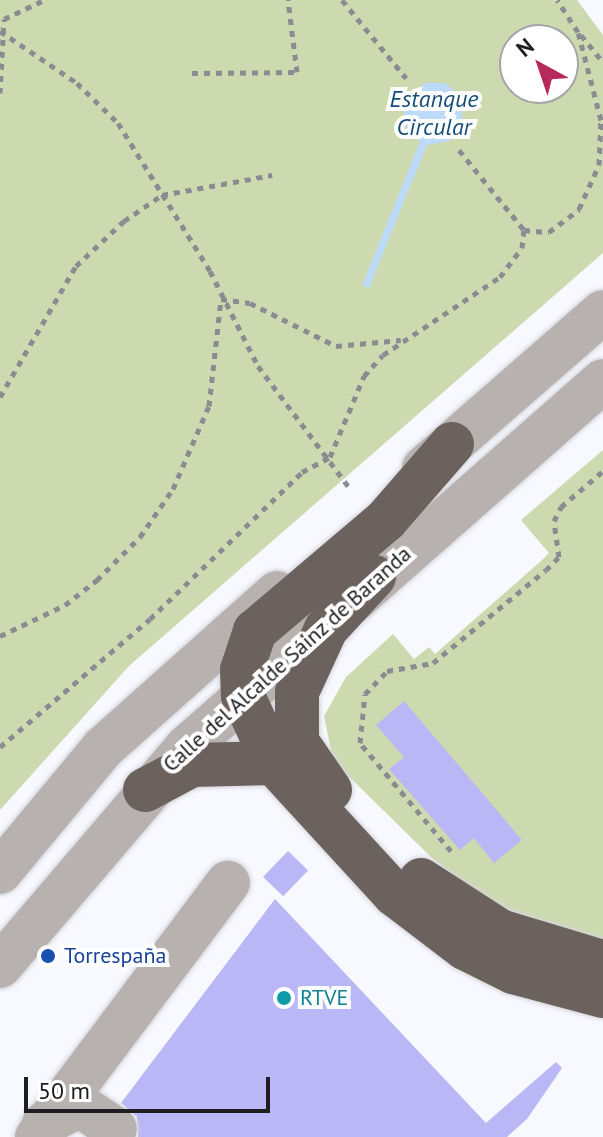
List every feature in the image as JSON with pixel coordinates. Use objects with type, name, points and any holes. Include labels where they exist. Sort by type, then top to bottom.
[{"type":"highway","points":[[452,444],[386,520],[255,631],[242,670],[243,696],[274,763],[394,894],[465,948],[513,972],[603,996]]},
{"type":"highway","points":[[374,577],[304,664],[295,719],[308,763],[407,869],[454,905],[500,931],[603,962]]},
{"type":"highway","points":[[145,790],[192,765],[274,763]]},
{"type":"street","points":[[0,897],[13,856],[126,727],[603,312]]},
{"type":"street","name":"Calle del Alcalde Sáinz de Baranda","points":[[0,966],[145,790],[374,577],[603,381]]},
{"type":"street","points":[[40,1130],[228,883]]},
{"type":"street","points":[[40,1130],[79,1105],[115,1129]]},
{"type":"path","points":[[0,93],[7,63],[0,31],[4,19],[44,0]]},
{"type":"path","points":[[192,73],[297,72],[288,0]]},
{"type":"path","points":[[342,0],[406,78]]},
{"type":"path","points":[[557,0],[573,24]]},
{"type":"path","points":[[0,31],[77,83],[118,123],[258,366],[330,457],[348,486]]},
{"type":"path","points":[[579,33],[603,62]]},
{"type":"path","points":[[524,230],[549,232],[566,222],[595,177],[601,120],[579,36]]},
{"type":"path","points":[[0,747],[150,619],[302,472],[330,457],[364,376],[406,338],[500,277],[522,248],[524,230],[459,150]]},
{"type":"path","points":[[0,397],[76,266],[162,195],[272,175]]},
{"type":"path","points":[[221,299],[250,303],[336,346],[357,350],[406,338]]},
{"type":"path","points":[[0,636],[65,605],[97,580],[140,537],[173,489],[209,406],[221,299]]},
{"type":"path","points":[[462,860],[369,758],[358,711],[387,671],[433,663],[546,570],[559,557],[554,521],[561,507],[603,471]]},
{"type":"green space","points":[[0,0],[577,0],[603,35],[603,253],[129,666],[0,810]]},
{"type":"green space","points":[[603,450],[603,942],[490,903],[432,858],[333,761],[324,716],[346,677],[393,634],[414,659],[429,647],[435,654],[541,561],[549,553],[521,520]]},
{"type":"water","name":"Estanque Circular","points":[[425,83],[445,83],[461,96],[463,126],[449,141],[427,145],[369,288],[362,285],[420,142],[405,126],[403,105]]},
{"type":"building","points":[[404,701],[522,840],[494,863],[474,838],[460,850],[389,769],[404,757],[376,725]]},
{"type":"building","points":[[288,851],[308,870],[283,896],[263,877]]},
{"type":"building","name":"RTVE","points":[[275,899],[486,1123],[556,1062],[562,1068],[527,1119],[507,1137],[138,1137],[137,1117],[121,1103]]},
{"type":"place","name":"Torrespaña","points":[[48,956]]},
{"type":"place","name":"RTVE","points":[[284,998]]}]
